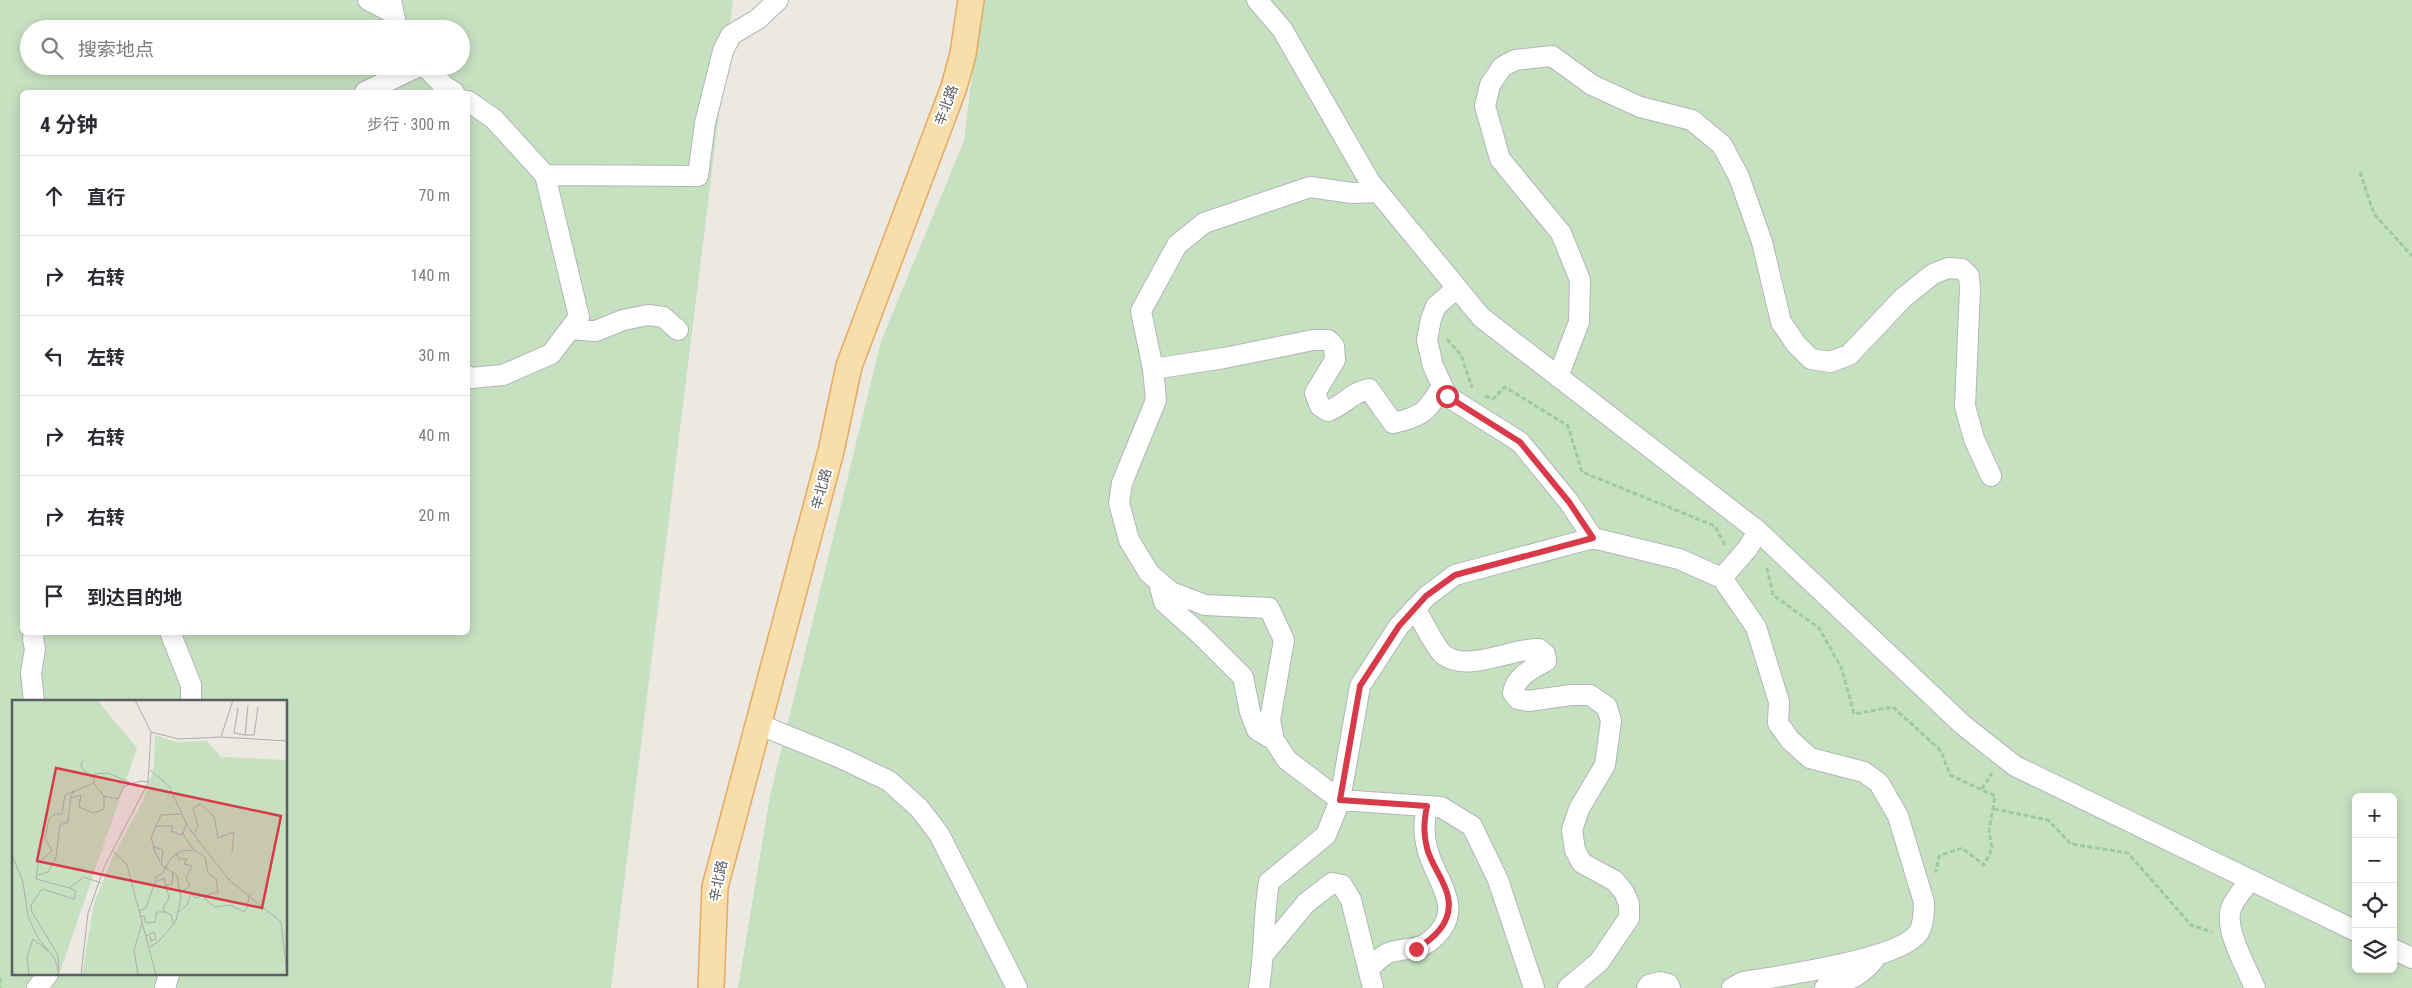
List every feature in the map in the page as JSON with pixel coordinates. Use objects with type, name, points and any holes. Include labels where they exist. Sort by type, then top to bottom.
[{"type":"main road","name":"辛北路","points":[[711,988],[715,887],[831,452],[849,366],[954,86],[962,54],[971,0]]},
{"type":"street","points":[[368,0],[394,14]]},
{"type":"street","points":[[545,175],[698,176],[705,123],[722,51],[731,35],[758,19],[778,0]]},
{"type":"street","points":[[1257,0],[1282,29],[1370,182],[1481,317],[1558,377],[1753,539],[1964,725],[2016,766],[2352,929]]},
{"type":"street","points":[[1558,377],[1578,322],[1580,280],[1561,233],[1500,159],[1484,106],[1490,85],[1502,67],[1515,60],[1552,56],[1592,85],[1640,107],[1692,120],[1722,144],[1740,177],[1762,242],[1781,322],[1796,344],[1811,359],[1830,362],[1849,355],[1903,298],[1933,274],[1948,268],[1962,269],[1969,276],[1970,289],[1965,406],[1974,439],[1991,476]]},
{"type":"street","points":[[369,90],[400,75]]},
{"type":"street","points":[[434,75],[451,90]]},
{"type":"street","points":[[470,102],[494,119],[545,175],[579,317],[552,354],[503,375],[470,377]]},
{"type":"street","points":[[1378,192],[1352,193],[1310,187],[1204,223],[1177,245],[1141,311],[1153,368],[1156,400],[1122,483],[1119,503],[1129,540],[1150,573],[1171,592],[1205,605],[1269,608],[1284,640],[1270,720],[1274,740],[1287,760],[1340,800],[1441,807],[1472,826],[1498,880],[1534,988]]},
{"type":"street","points":[[1457,288],[1436,306],[1431,319],[1427,340],[1433,366],[1447,396],[1520,442],[1569,502],[1593,538]]},
{"type":"street","points":[[570,329],[596,331],[623,320],[648,315],[663,317],[678,330]]},
{"type":"street","points":[[1153,368],[1224,358],[1313,340],[1328,340],[1334,346],[1335,360],[1315,393],[1320,406],[1328,411],[1337,408],[1356,392],[1369,389],[1393,423],[1406,420],[1430,408],[1442,386]]},
{"type":"street","points":[[1259,988],[1264,954],[1264,914],[1269,882],[1326,835],[1340,800],[1360,686],[1399,626],[1426,596],[1455,575],[1593,538],[1728,571],[1756,627],[1779,702],[1778,723],[1782,729],[1790,740],[1810,758],[1864,772],[1879,783],[1898,816],[1924,902],[1924,916],[1919,932],[1905,944],[1877,956],[1744,982],[1732,988]]},
{"type":"street","points":[[1728,571],[1753,539]]},
{"type":"street","points":[[1158,581],[1164,602],[1200,634],[1243,677],[1257,730],[1274,740]]},
{"type":"street","points":[[1416,608],[1443,654],[1453,659],[1472,662],[1525,648],[1539,649],[1545,654],[1546,661],[1526,673],[1515,684],[1513,693],[1518,699],[1528,701],[1572,695],[1590,695],[1608,707],[1611,721],[1605,765],[1579,809],[1572,830],[1575,850],[1582,863],[1615,881],[1624,892],[1629,904],[1629,918],[1599,962],[1568,988]]},
{"type":"street","points":[[34,635],[35,649],[31,673],[34,700]]},
{"type":"street","points":[[171,635],[191,685],[191,700]]},
{"type":"street","points":[[758,724],[841,758],[889,781],[919,808],[939,834],[1017,988]]},
{"type":"street","points":[[1371,978],[1386,954],[1400,950],[1416,949],[1430,941],[1442,927],[1448,912],[1448,897],[1427,850],[1423,826],[1427,806]]},
{"type":"street","points":[[2250,880],[2231,908],[2234,941],[2255,988]]},
{"type":"street","points":[[1264,954],[1306,904],[1332,883],[1342,885],[1350,900],[1371,978]]},
{"type":"street","points":[[2397,951],[2412,958]]},
{"type":"street","points":[[1825,988],[1853,978],[1866,970],[1877,956]]},
{"type":"street","points":[[37,988],[46,976]]},
{"type":"street","points":[[1647,988],[1649,985],[1660,982],[1668,984],[1670,988]]},
{"type":"path","points":[[2360,172],[2374,214],[2412,256]]},
{"type":"path","points":[[1431,319],[1461,355],[1472,390],[1493,398],[1505,387],[1568,426],[1582,472],[1715,526],[1728,571]]},
{"type":"path","points":[[1753,539],[1766,563],[1773,595],[1820,628],[1842,669],[1854,714],[1893,707],[1941,751],[1950,775],[1995,796],[1989,830],[1992,849],[1984,866],[1962,848],[1939,856],[1934,881],[1924,902]]},
{"type":"path","points":[[1994,809],[2048,820],[2071,844],[2128,853],[2191,925],[2234,941]]},
{"type":"path","points":[[0,978],[0,988]]},
{"type":"green space","points":[[0,0],[733,0],[611,988],[0,988]]},
{"type":"green space","points":[[981,0],[2412,0],[2412,988],[738,988],[770,796],[881,341],[964,141]]},
{"type":"route","points":[[1416,949],[1430,941],[1442,927],[1448,912],[1448,897],[1427,850],[1423,826],[1427,806],[1340,800],[1360,686],[1399,626],[1426,596],[1455,575],[1593,538],[1569,502],[1520,442],[1447,396]]}]
